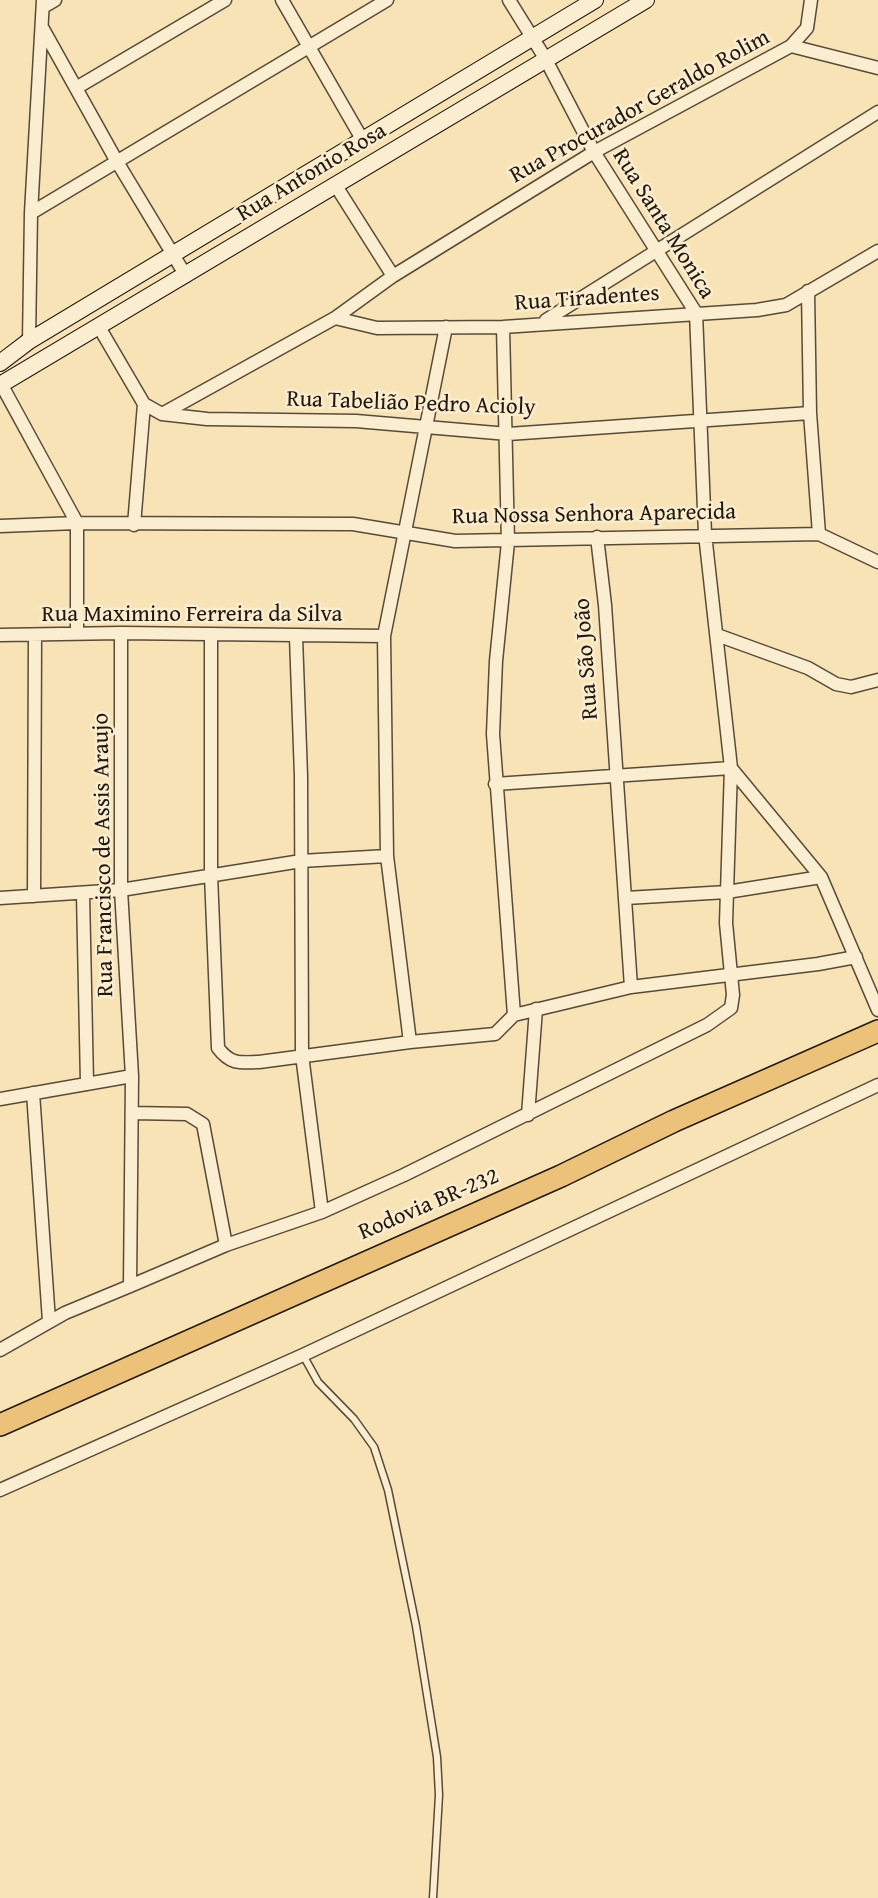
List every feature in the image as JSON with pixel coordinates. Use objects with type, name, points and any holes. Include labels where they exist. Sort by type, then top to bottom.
[{"type":"highway","name":"Rodovia BR-232","points":[[0,1425],[561,1176],[674,1121],[878,1031]]},
{"type":"main road","name":"Rua Antonio Rosa","points":[[0,363],[29,341],[595,0]]},
{"type":"main road","name":"Rua Antonio Rosa","points":[[0,383],[99,327],[646,0]]},
{"type":"street","points":[[29,341],[31,214],[43,4],[55,0]]},
{"type":"street","points":[[76,88],[225,0]]},
{"type":"street","points":[[282,0],[362,139]]},
{"type":"street","points":[[31,214],[116,160],[387,0]]},
{"type":"street","name":"Rua Santa Monica","points":[[509,0],[545,58],[594,152],[696,313],[705,534]]},
{"type":"street","name":"Rua Procurador Geraldo Rolim","points":[[162,414],[335,318],[393,276],[594,152],[791,46],[807,28],[811,0]]},
{"type":"street","points":[[43,29],[116,160],[186,275]]},
{"type":"street","points":[[791,46],[878,68]]},
{"type":"street","points":[[544,322],[878,112]]},
{"type":"street","points":[[336,186],[393,276]]},
{"type":"street","name":"Rua Tiradentes","points":[[335,318],[377,328],[503,327],[544,322],[757,310],[786,305],[878,251]]},
{"type":"street","points":[[808,291],[810,413],[819,534],[878,562]]},
{"type":"street","points":[[99,327],[144,404],[134,524]]},
{"type":"street","points":[[411,1042],[387,856],[384,636],[446,327]]},
{"type":"street","points":[[503,327],[508,434],[508,542],[496,661],[495,784],[514,1015]]},
{"type":"street","points":[[0,383],[77,523],[77,633]]},
{"type":"street","name":"Rua Tabelião Pedro Acioly","points":[[144,404],[162,414],[207,419],[356,421],[508,434],[810,413]]},
{"type":"street","name":"Rua Nossa Senhora Aparecida","points":[[0,526],[77,523],[353,524],[456,541],[508,542],[705,534],[819,534]]},
{"type":"street","points":[[0,1350],[49,1321],[130,1286],[226,1245],[322,1212],[528,1115],[723,1016],[731,1007],[727,892],[731,768],[705,534]]},
{"type":"street","name":"Rua São João","points":[[597,537],[631,987]]},
{"type":"street","name":"Rua Maximino Ferreira da Silva","points":[[0,635],[121,633],[384,636]]},
{"type":"street","name":"Rua Francisco de Assis Araujo","points":[[121,633],[121,891],[132,1076],[130,1286]]},
{"type":"street","points":[[34,896],[35,635]]},
{"type":"street","points":[[211,635],[211,875],[218,1048],[226,1058],[235,1063],[495,1034],[503,1030],[514,1015],[631,987],[856,957]]},
{"type":"street","points":[[717,635],[808,668],[836,684],[851,687],[878,680]]},
{"type":"street","points":[[296,637],[302,1055],[322,1212]]},
{"type":"street","points":[[495,784],[617,778],[731,768]]},
{"type":"street","points":[[731,768],[821,877],[878,1010]]},
{"type":"street","points":[[0,898],[121,891],[301,861],[387,856]]},
{"type":"street","points":[[626,898],[727,892],[821,877]]},
{"type":"street","points":[[83,894],[87,1083]]},
{"type":"street","points":[[528,1115],[536,1009]]},
{"type":"street","points":[[0,1099],[132,1076]]},
{"type":"street","points":[[0,1490],[303,1355],[878,1085]]},
{"type":"street","points":[[33,1093],[49,1321]]},
{"type":"street","points":[[132,1113],[187,1114],[203,1124],[226,1245]]},
{"type":"lane","points":[[303,1355],[318,1382],[354,1419],[374,1447],[388,1490],[416,1626],[437,1757],[439,1795],[433,1898]]}]
